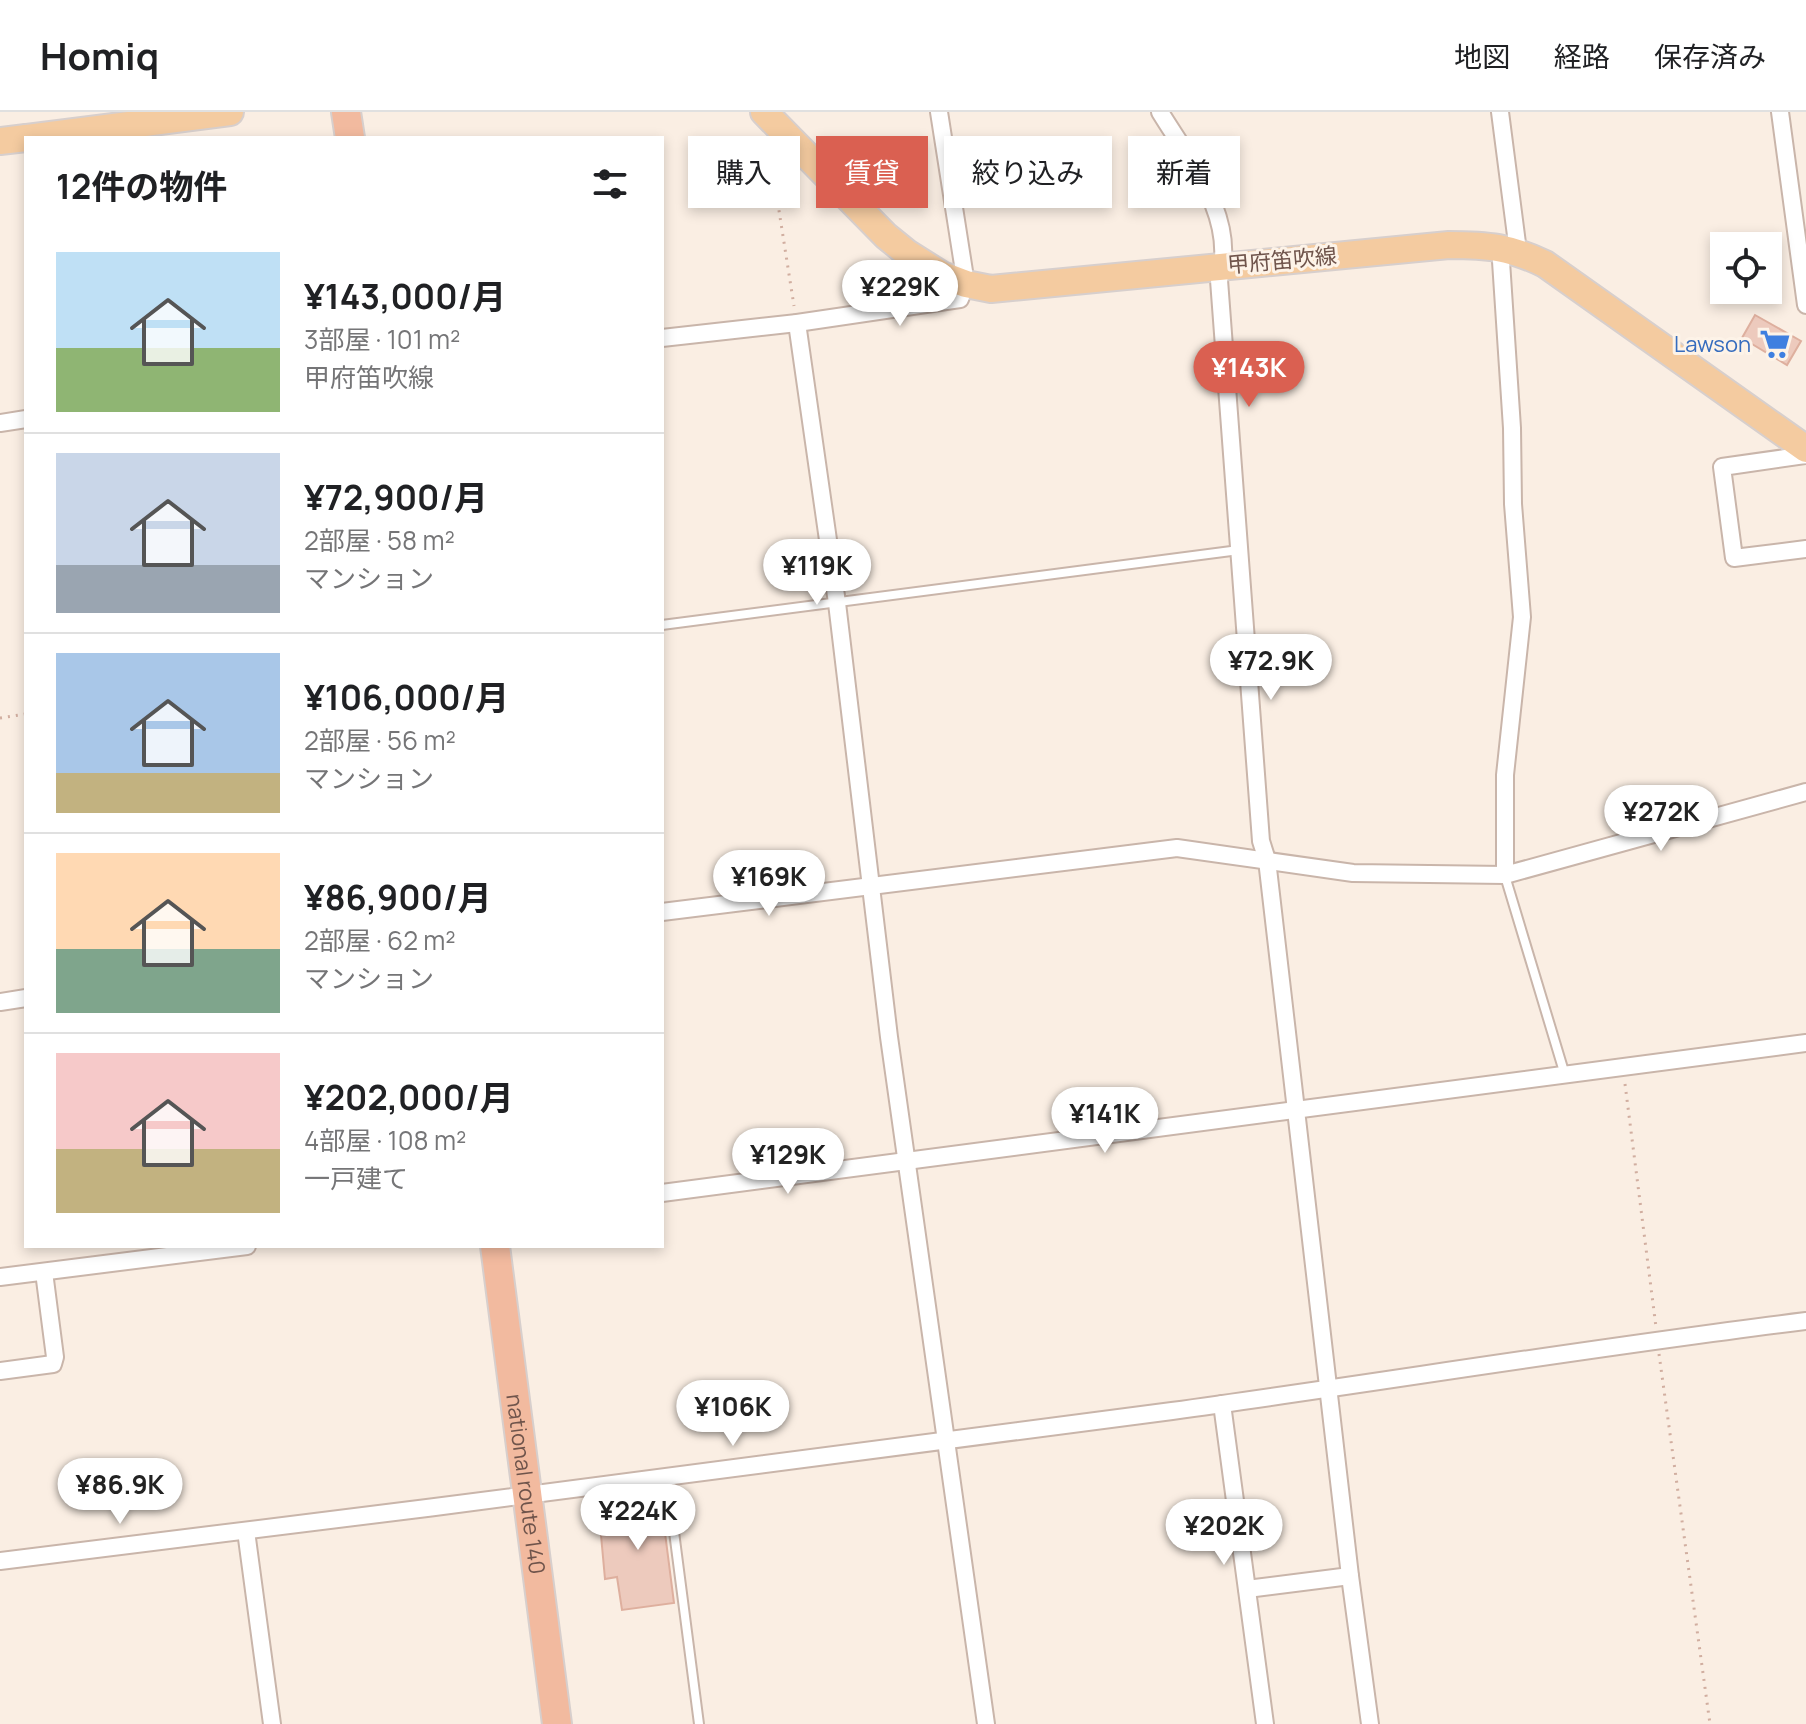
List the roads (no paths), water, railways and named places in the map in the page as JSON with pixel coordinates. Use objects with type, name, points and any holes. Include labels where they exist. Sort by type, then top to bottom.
[{"type":"highway","points":[[346,112],[350,136]]},
{"type":"highway","name":"national route 140","points":[[495,1248],[557,1724]]},
{"type":"main road","points":[[43,136],[230,112]]},
{"type":"main road","name":"甲府笛吹線","points":[[764,112],[886,236],[919,263],[966,284],[991,289],[1449,245],[1509,249],[1545,264],[1586,291],[1806,449]]},
{"type":"main road","points":[[0,141],[24,138]]},
{"type":"street","points":[[664,338],[797,323],[960,299],[966,284],[939,112]]},
{"type":"street","points":[[1160,112],[1193,161],[1209,195],[1224,241],[1224,265],[1219,280],[1261,841],[1267,860],[1370,1724]]},
{"type":"street","points":[[1500,112],[1509,249],[1513,504],[1522,617],[1505,775],[1505,875]]},
{"type":"street","points":[[1780,112],[1806,305]]},
{"type":"street","points":[[797,323],[837,603],[889,1037],[986,1724]]},
{"type":"street","points":[[0,423],[24,419]]},
{"type":"street","points":[[1806,455],[1722,467],[1734,558],[1806,549]]},
{"type":"street","points":[[664,912],[1177,848],[1353,873],[1505,875],[1806,792]]},
{"type":"street","points":[[0,1002],[24,998]]},
{"type":"street","points":[[664,1193],[1806,1043]]},
{"type":"street","points":[[0,1277],[231,1248]]},
{"type":"street","points":[[0,1371],[53,1364],[55,1357],[44,1272]]},
{"type":"street","points":[[0,1561],[945,1442],[1657,1339],[1806,1321]]},
{"type":"street","points":[[1222,1404],[1265,1724]]},
{"type":"street","points":[[246,1531],[272,1724]]},
{"type":"street","points":[[1247,1589],[1350,1576]]},
{"type":"lane","points":[[664,625],[1239,550]]},
{"type":"lane","points":[[1505,875],[1565,1075]]},
{"type":"lane","points":[[667,1477],[699,1724]]},
{"type":"place","name":"Lawson","points":[[1775,344]]}]
